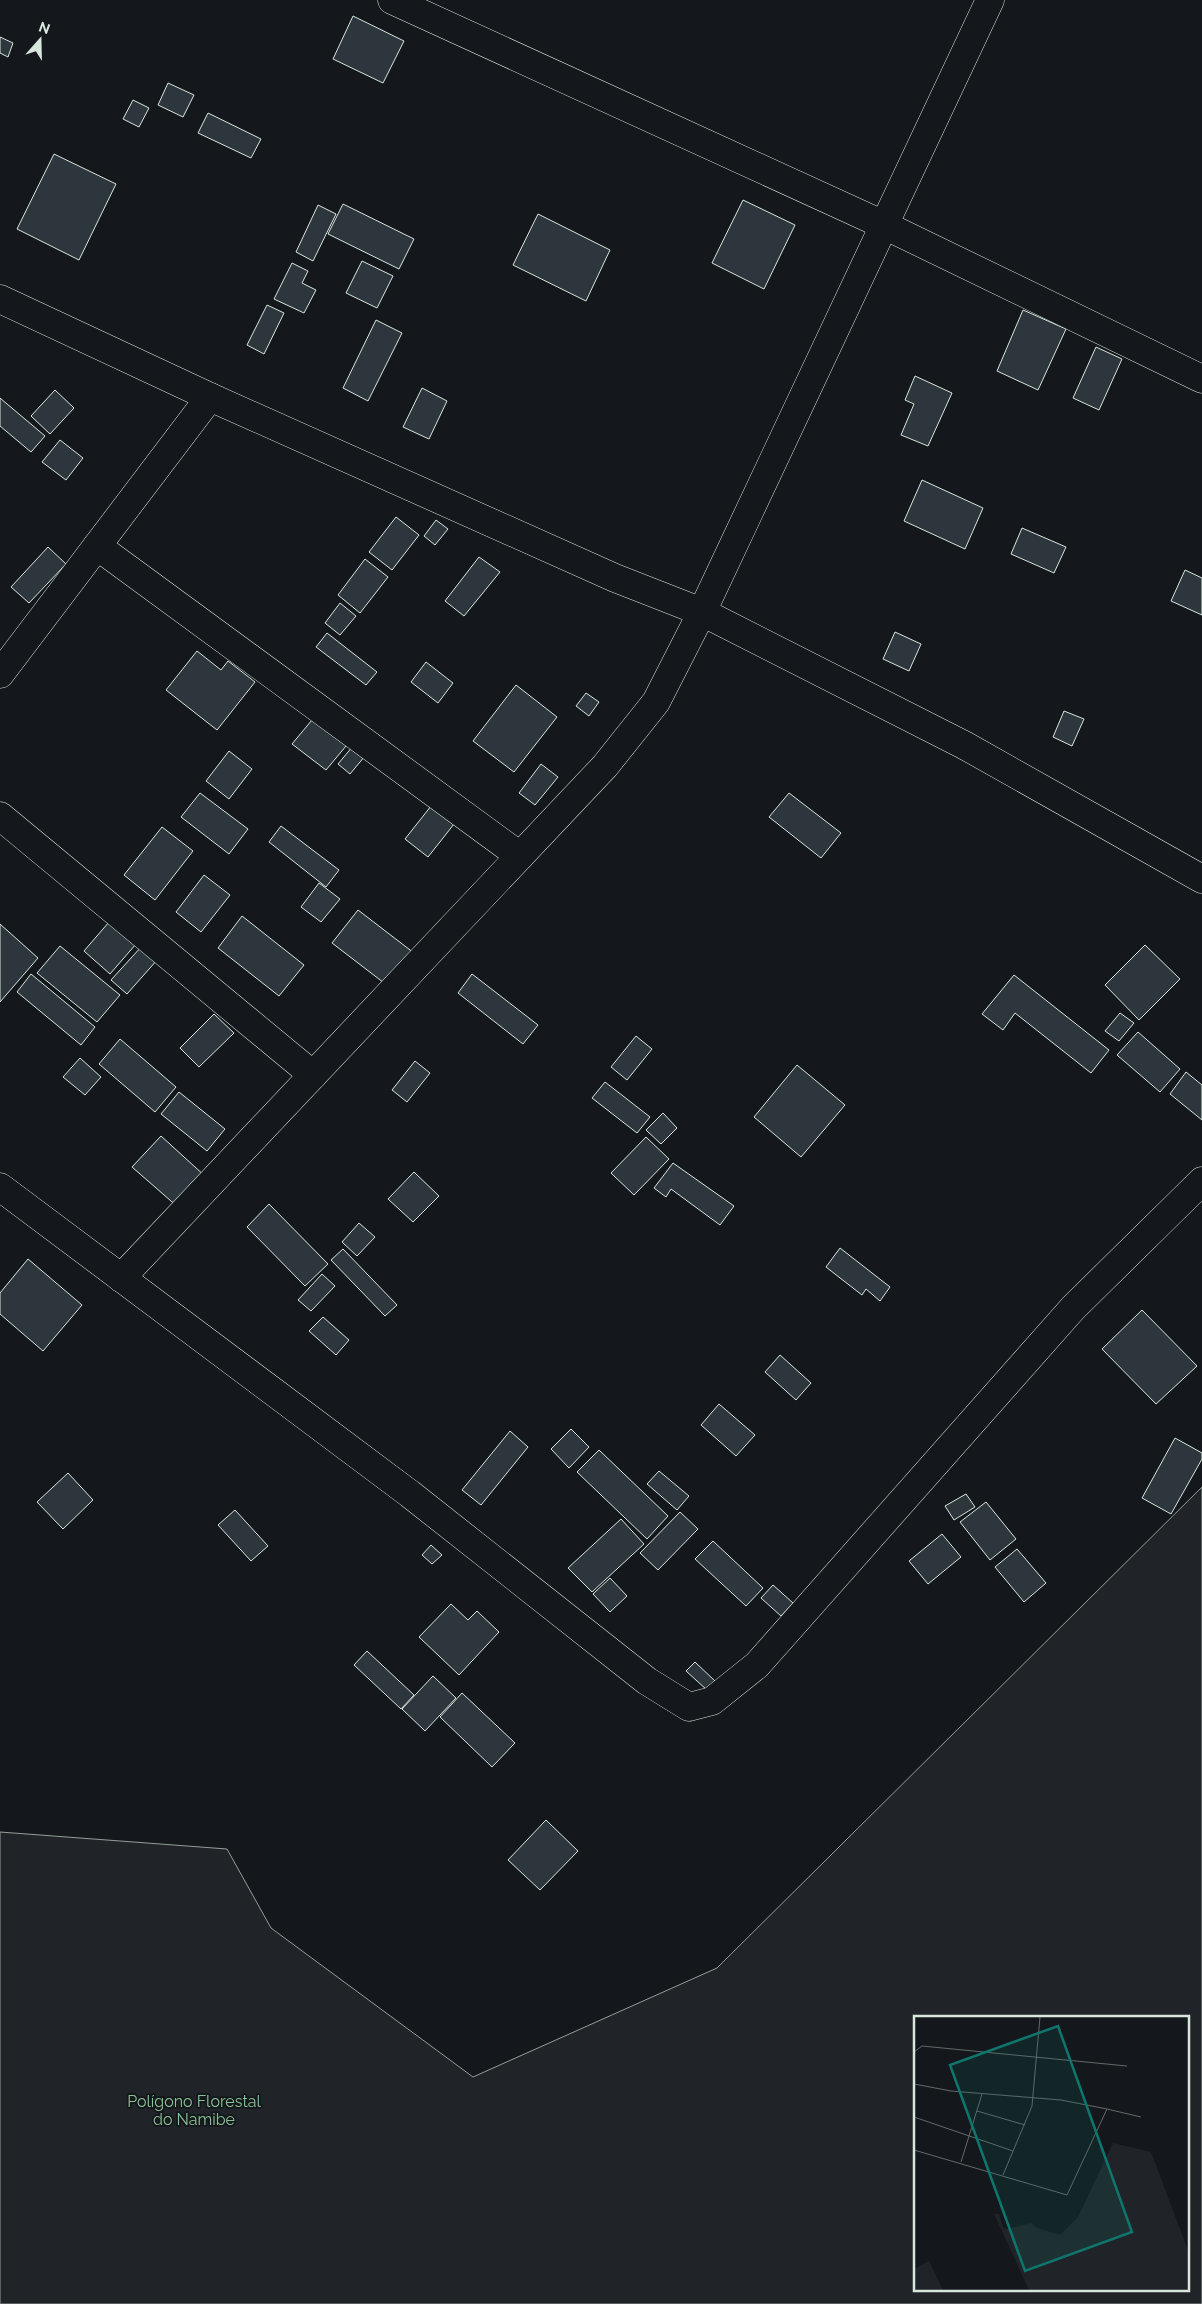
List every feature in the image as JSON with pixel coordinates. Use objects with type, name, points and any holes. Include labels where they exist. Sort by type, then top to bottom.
[{"type":"street","points":[[392,0],[884,225],[1202,379]]},
{"type":"street","points":[[121,1278],[605,766],[656,702],[702,612],[990,0]]},
{"type":"street","points":[[0,299],[210,397],[615,578],[702,612],[964,745],[1202,879]]},
{"type":"street","points":[[0,674],[210,397]]},
{"type":"street","points":[[97,546],[520,856]]},
{"type":"street","points":[[0,816],[313,1075]]},
{"type":"street","points":[[0,1187],[410,1494],[647,1681],[689,1707],[712,1701],[757,1665],[1073,1308],[1202,1181]]},
{"type":"green space","name":"Polígono Florestal do Namibe","points":[[1202,1487],[1202,2304],[0,2304],[0,1832],[227,1849],[271,1928],[473,2077],[717,1968]]},
{"type":"building","points":[[353,16],[404,41],[383,83],[333,59]]},
{"type":"building","points":[[0,37],[13,43],[8,57],[0,53]]},
{"type":"building","points":[[168,83],[194,95],[183,117],[158,105]]},
{"type":"building","points":[[133,100],[149,108],[139,127],[123,119]]},
{"type":"building","points":[[208,113],[261,139],[251,158],[198,133]]},
{"type":"building","points":[[54,154],[116,184],[79,260],[17,229]]},
{"type":"building","points":[[743,200],[795,225],[764,289],[712,263]]},
{"type":"building","points":[[343,204],[414,239],[399,269],[328,234]]},
{"type":"building","points":[[318,205],[336,214],[313,261],[296,252]]},
{"type":"building","points":[[538,214],[610,250],[586,301],[513,265]]},
{"type":"building","points":[[362,261],[393,276],[377,308],[346,293]]},
{"type":"building","points":[[292,263],[308,271],[302,283],[316,290],[304,313],[274,299]]},
{"type":"building","points":[[267,305],[284,313],[264,354],[247,345]]},
{"type":"building","points":[[1023,310],[1066,329],[1038,390],[997,371]]},
{"type":"building","points":[[376,320],[402,333],[368,401],[343,388]]},
{"type":"building","points":[[1096,347],[1122,359],[1099,410],[1073,398]]},
{"type":"building","points":[[915,376],[952,393],[928,446],[901,435],[914,404],[905,400]]},
{"type":"building","points":[[422,388],[447,401],[429,439],[403,427]]},
{"type":"building","points":[[55,390],[74,408],[50,434],[31,416]]},
{"type":"building","points":[[0,398],[45,436],[31,452],[0,426]]},
{"type":"building","points":[[60,440],[83,458],[66,480],[42,462]]},
{"type":"building","points":[[922,480],[983,508],[965,549],[904,521]]},
{"type":"building","points":[[396,517],[419,535],[392,570],[369,552]]},
{"type":"building","points":[[436,520],[448,529],[435,545],[424,536]]},
{"type":"building","points":[[1022,528],[1066,547],[1054,573],[1011,554]]},
{"type":"building","points":[[48,547],[66,564],[29,603],[11,587]]},
{"type":"building","points":[[479,557],[500,572],[464,616],[445,601]]},
{"type":"building","points":[[365,559],[388,577],[360,613],[338,595]]},
{"type":"building","points":[[1185,570],[1202,578],[1202,615],[1171,601]]},
{"type":"building","points":[[340,603],[356,616],[340,635],[325,623]]},
{"type":"building","points":[[895,632],[921,644],[909,671],[883,659]]},
{"type":"building","points":[[327,633],[377,672],[366,685],[316,647]]},
{"type":"building","points":[[197,651],[221,670],[228,661],[255,682],[217,730],[166,690]]},
{"type":"building","points":[[426,662],[453,683],[438,703],[411,682]]},
{"type":"building","points":[[516,685],[557,717],[514,772],[473,741]]},
{"type":"building","points":[[586,693],[599,702],[589,716],[576,706]]},
{"type":"building","points":[[1064,711],[1084,719],[1072,746],[1053,737]]},
{"type":"building","points":[[317,714],[351,740],[326,770],[292,744]]},
{"type":"building","points":[[353,746],[365,756],[350,774],[338,764]]},
{"type":"building","points":[[229,751],[252,769],[229,799],[206,781]]},
{"type":"building","points":[[541,764],[558,777],[535,805],[519,793]]},
{"type":"building","points":[[200,793],[248,829],[229,854],[181,817]]},
{"type":"building","points":[[789,793],[841,833],[821,858],[769,817]]},
{"type":"building","points":[[435,801],[458,819],[428,857],[405,839]]},
{"type":"building","points":[[281,826],[339,870],[326,887],[269,842]]},
{"type":"building","points":[[162,827],[193,851],[155,900],[124,875]]},
{"type":"building","points":[[204,875],[230,895],[201,932],[176,912]]},
{"type":"building","points":[[319,883],[340,899],[321,922],[301,907]]},
{"type":"building","points":[[358,910],[414,953],[388,986],[332,943]]},
{"type":"building","points":[[242,916],[304,965],[279,996],[218,948]]},
{"type":"building","points":[[109,922],[136,944],[110,974],[84,951]]},
{"type":"building","points":[[0,924],[38,958],[0,1002]]},
{"type":"building","points":[[1145,945],[1180,979],[1139,1020],[1105,985]]},
{"type":"building","points":[[60,946],[120,995],[97,1022],[37,973]]},
{"type":"building","points":[[142,946],[157,960],[127,994],[111,980]]},
{"type":"building","points":[[31,974],[95,1027],[81,1045],[17,992]]},
{"type":"building","points":[[472,974],[538,1025],[523,1044],[458,993]]},
{"type":"building","points":[[1014,975],[1109,1050],[1091,1073],[1015,1013],[1003,1030],[982,1014]]},
{"type":"building","points":[[1120,1013],[1134,1023],[1119,1041],[1105,1031]]},
{"type":"building","points":[[214,1014],[234,1033],[199,1067],[180,1048]]},
{"type":"building","points":[[1138,1032],[1180,1069],[1160,1092],[1117,1055]]},
{"type":"building","points":[[636,1036],[652,1049],[627,1080],[611,1067]]},
{"type":"building","points":[[120,1039],[176,1087],[155,1112],[99,1064]]},
{"type":"building","points":[[80,1058],[101,1077],[85,1095],[63,1077]]},
{"type":"building","points":[[415,1061],[430,1073],[407,1102],[392,1090]]},
{"type":"building","points":[[797,1065],[845,1105],[801,1157],[754,1117]]},
{"type":"building","points":[[1186,1072],[1202,1085],[1202,1120],[1170,1094]]},
{"type":"building","points":[[605,1082],[650,1117],[637,1133],[592,1098]]},
{"type":"building","points":[[179,1092],[225,1129],[207,1151],[161,1114]]},
{"type":"building","points":[[663,1113],[677,1128],[661,1144],[646,1130]]},
{"type":"building","points":[[161,1136],[206,1177],[179,1208],[132,1167]]},
{"type":"building","points":[[646,1137],[669,1159],[634,1195],[611,1173]]},
{"type":"building","points":[[673,1163],[734,1206],[720,1225],[671,1189],[666,1197],[654,1188]]},
{"type":"building","points":[[414,1172],[439,1196],[413,1222],[388,1199]]},
{"type":"building","points":[[269,1204],[328,1264],[305,1286],[247,1227]]},
{"type":"building","points":[[359,1223],[375,1237],[357,1256],[342,1242]]},
{"type":"building","points":[[840,1248],[890,1287],[880,1301],[866,1289],[862,1295],[826,1267]]},
{"type":"building","points":[[343,1249],[397,1305],[385,1316],[331,1260]]},
{"type":"building","points":[[28,1259],[82,1305],[43,1351],[0,1314],[0,1293]]},
{"type":"building","points":[[322,1274],[335,1286],[311,1311],[298,1300]]},
{"type":"building","points":[[1142,1310],[1197,1366],[1156,1404],[1102,1349]]},
{"type":"building","points":[[323,1317],[349,1340],[336,1355],[309,1331]]},
{"type":"building","points":[[780,1355],[811,1383],[796,1400],[765,1372]]},
{"type":"building","points":[[719,1404],[755,1435],[736,1456],[701,1425]]},
{"type":"building","points":[[571,1429],[589,1447],[569,1468],[551,1449]]},
{"type":"building","points":[[510,1431],[528,1447],[481,1505],[462,1490]]},
{"type":"building","points":[[1175,1438],[1202,1453],[1202,1459],[1171,1514],[1142,1498]]},
{"type":"building","points":[[599,1450],[668,1516],[647,1539],[577,1472]]},
{"type":"building","points":[[659,1471],[689,1496],[677,1510],[647,1484]]},
{"type":"building","points":[[68,1473],[93,1500],[63,1529],[37,1502]]},
{"type":"building","points":[[966,1494],[975,1507],[954,1520],[945,1506]]},
{"type":"building","points":[[986,1502],[1016,1539],[990,1560],[960,1522]]},
{"type":"building","points":[[235,1510],[268,1546],[251,1561],[218,1525]]},
{"type":"building","points":[[680,1512],[698,1529],[658,1570],[640,1553]]},
{"type":"building","points":[[621,1519],[644,1544],[592,1592],[568,1568]]},
{"type":"building","points":[[942,1534],[961,1557],[928,1584],[909,1561]]},
{"type":"building","points":[[713,1541],[763,1588],[746,1606],[695,1559]]},
{"type":"building","points":[[431,1545],[442,1555],[432,1564],[422,1555]]},
{"type":"building","points":[[1017,1549],[1046,1583],[1024,1602],[995,1567]]},
{"type":"building","points":[[610,1578],[627,1596],[610,1612],[593,1594]]},
{"type":"building","points":[[773,1585],[793,1603],[781,1616],[761,1598]]},
{"type":"building","points":[[451,1604],[468,1620],[477,1611],[499,1632],[459,1675],[419,1637]]},
{"type":"building","points":[[367,1651],[414,1695],[401,1709],[354,1665]]},
{"type":"building","points":[[695,1662],[715,1681],[707,1690],[686,1671]]},
{"type":"building","points":[[433,1676],[456,1698],[425,1731],[402,1709]]},
{"type":"building","points":[[462,1693],[515,1743],[492,1767],[440,1717]]},
{"type":"building","points":[[546,1820],[578,1851],[540,1890],[508,1860]]}]
